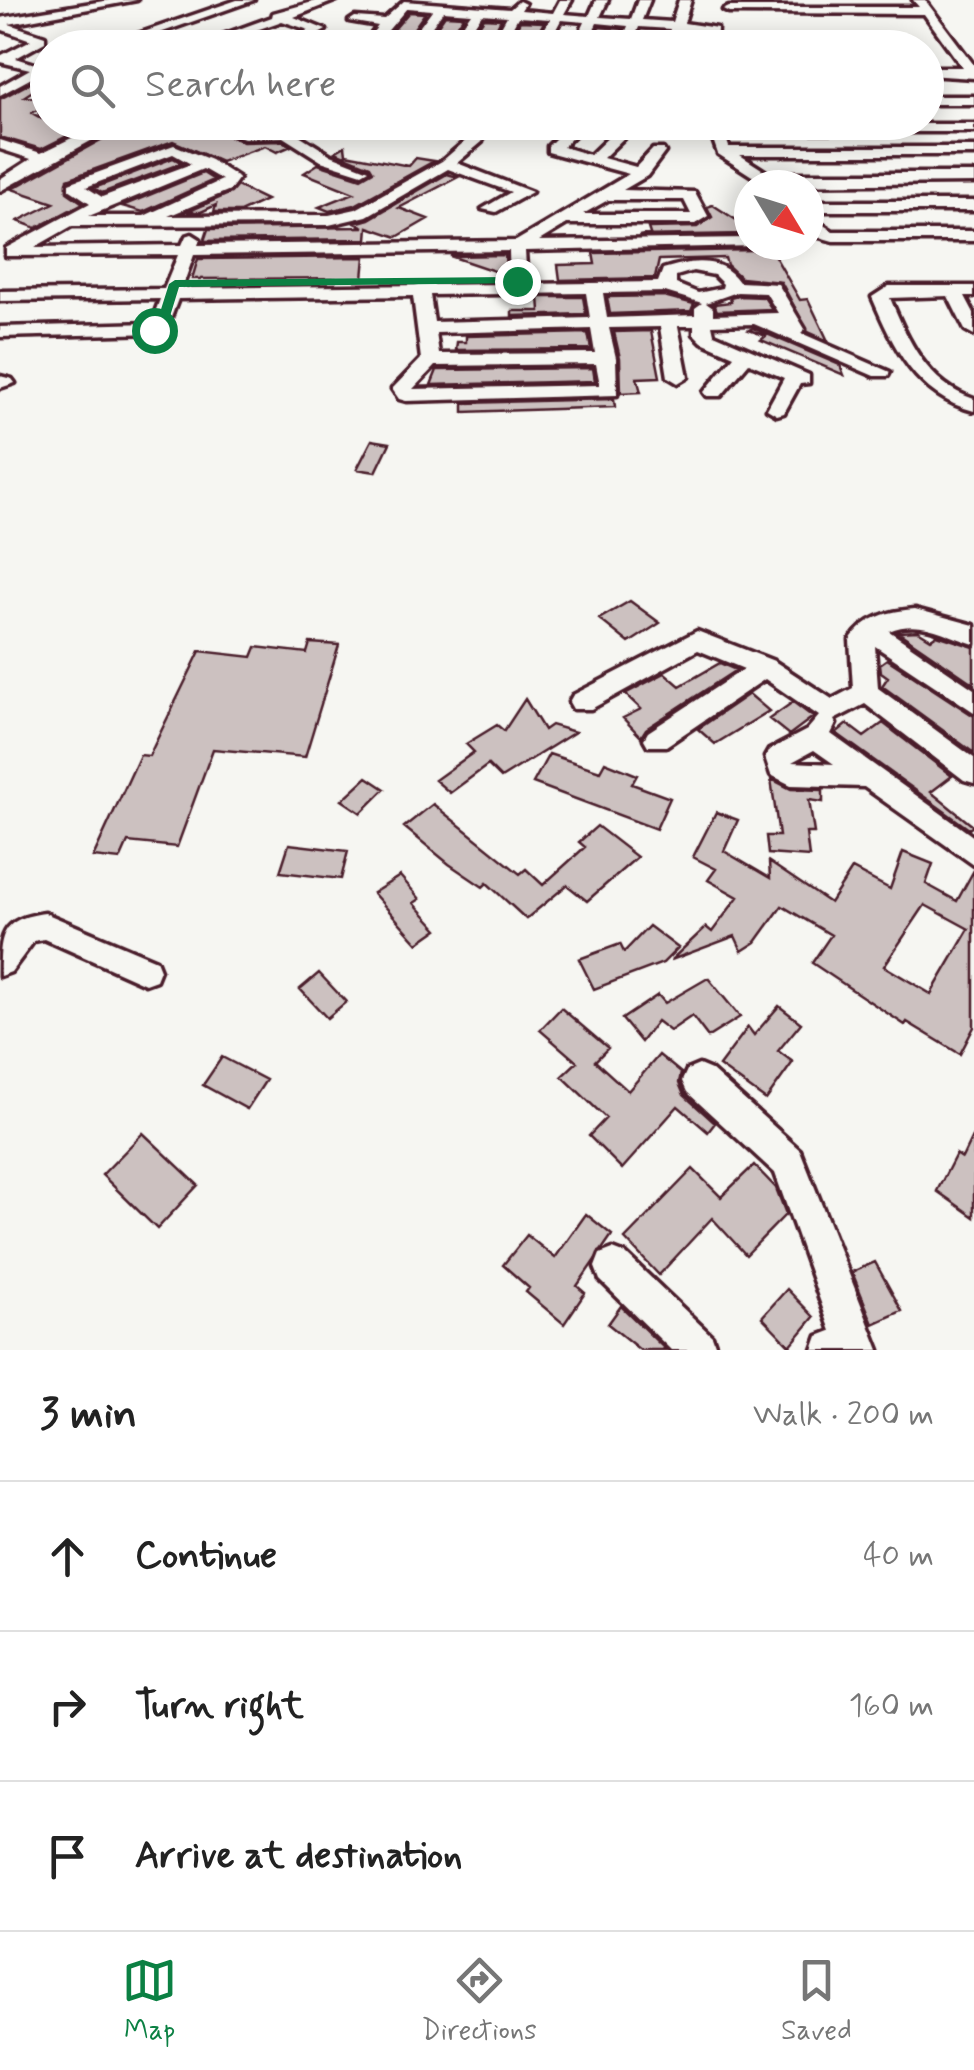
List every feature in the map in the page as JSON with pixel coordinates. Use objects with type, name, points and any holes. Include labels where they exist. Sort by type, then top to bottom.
[{"type":"street","points":[[0,24],[130,0]]},
{"type":"street","points":[[245,30],[332,0]]},
{"type":"street","points":[[505,30],[522,0]]},
{"type":"street","points":[[549,30],[566,0]]},
{"type":"street","points":[[587,30],[602,0]]},
{"type":"street","points":[[632,30],[644,0]]},
{"type":"street","points":[[676,30],[685,0]]},
{"type":"street","points":[[157,30],[243,1],[320,30]]},
{"type":"street","points":[[380,30],[401,4],[712,30]]},
{"type":"street","points":[[746,30],[732,18],[729,5],[923,6],[938,28]]},
{"type":"street","points":[[423,30],[439,8]]},
{"type":"street","points":[[465,30],[478,12]]},
{"type":"street","points":[[354,21],[386,23]]},
{"type":"street","points":[[0,24],[30,35]]},
{"type":"street","points":[[922,28],[938,28]]},
{"type":"street","points":[[944,40],[973,73]]},
{"type":"street","points":[[2,59],[30,45]]},
{"type":"street","points":[[2,59],[30,68]]},
{"type":"street","points":[[944,72],[973,73]]},
{"type":"street","points":[[0,91],[30,78]]},
{"type":"street","points":[[944,100],[974,100]]},
{"type":"street","points":[[944,127],[974,128]]},
{"type":"street","points":[[0,186],[42,158],[79,140]]},
{"type":"street","points":[[297,140],[326,158],[362,170]]},
{"type":"street","points":[[71,220],[329,220],[361,213],[447,164],[476,140]]},
{"type":"street","points":[[560,140],[552,147],[642,173]]},
{"type":"street","points":[[594,159],[616,140]]},
{"type":"street","points":[[721,140],[724,151],[754,170]]},
{"type":"street","points":[[0,144],[42,158]]},
{"type":"street","points":[[101,203],[74,186],[174,150],[232,178],[225,187],[140,222]]},
{"type":"street","points":[[724,151],[974,151]]},
{"type":"street","points":[[517,247],[642,173],[658,152]]},
{"type":"street","points":[[6,256],[101,203],[206,163]]},
{"type":"street","points":[[447,164],[524,192],[490,209]]},
{"type":"street","points":[[824,180],[974,178]]},
{"type":"street","points":[[476,194],[499,181]]},
{"type":"street","points":[[564,219],[700,216],[693,197],[688,195],[608,194]]},
{"type":"street","points":[[222,221],[265,201]]},
{"type":"street","points":[[824,206],[974,206]]},
{"type":"street","points":[[0,332],[150,331],[163,324],[172,288],[201,221]]},
{"type":"street","points":[[824,235],[974,236]]},
{"type":"street","points":[[694,244],[699,266]]},
{"type":"street","points":[[6,256],[734,244]]},
{"type":"street","points":[[517,247],[518,285]]},
{"type":"street","points":[[388,286],[390,249]]},
{"type":"street","points":[[667,284],[678,268],[699,266],[728,277],[730,287]]},
{"type":"street","points":[[0,284],[172,288],[667,284],[678,294],[702,298],[720,296],[730,287],[770,287],[802,339]]},
{"type":"street","points":[[388,286],[421,290],[518,285],[594,289],[667,284]]},
{"type":"street","points":[[0,296],[172,288]]},
{"type":"street","points":[[594,289],[608,358],[612,386],[604,393],[404,394],[402,389],[430,360],[608,358]]},
{"type":"street","points":[[421,290],[430,360]]},
{"type":"street","points":[[974,291],[889,292],[881,297],[912,365],[958,400],[974,405]]},
{"type":"street","points":[[954,292],[974,330]]},
{"type":"street","points":[[702,298],[704,334],[708,338],[799,378],[777,409]]},
{"type":"street","points":[[423,328],[788,318]]},
{"type":"street","points":[[749,319],[881,372]]},
{"type":"street","points":[[669,324],[678,377]]},
{"type":"street","points":[[714,392],[744,355]]},
{"type":"street","points":[[974,635],[950,624],[899,618],[885,620],[862,640],[866,692],[974,772]]},
{"type":"street","points":[[872,630],[974,702]]},
{"type":"street","points":[[582,702],[697,640],[765,667],[831,711]]},
{"type":"street","points":[[658,739],[765,667]]},
{"type":"street","points":[[866,692],[831,711],[816,736],[778,757],[780,768],[791,774],[866,776]]},
{"type":"street","points":[[816,736],[974,853]]},
{"type":"street","points":[[0,962],[25,929],[45,926],[145,970]]},
{"type":"street","points":[[699,1081],[788,1162],[849,1347]]},
{"type":"street","points":[[613,1267],[698,1350]]},
{"type":"building","points":[[409,12],[425,13],[413,30],[394,30]]},
{"type":"building","points":[[445,15],[464,16],[454,30],[435,30]]},
{"type":"building","points":[[484,18],[501,19],[495,30],[476,30]]},
{"type":"building","points":[[520,21],[544,22],[540,30],[515,30]]},
{"type":"building","points":[[30,83],[30,93],[25,96],[30,97],[30,140],[59,140],[41,149],[0,137],[0,99]]},
{"type":"building","points":[[101,140],[282,141],[291,146],[277,152],[265,146],[221,162],[173,141],[68,179],[67,192],[83,203],[36,228],[18,221],[54,203],[12,189]]},
{"type":"building","points":[[345,146],[346,154],[409,166],[416,158],[434,161],[355,205],[329,211],[319,207],[354,193],[304,173],[318,164],[361,178],[373,171],[370,166],[335,152]]},
{"type":"building","points":[[173,158],[182,163],[102,193],[94,188]]},
{"type":"building","points":[[203,173],[214,180],[143,212],[122,206]]},
{"type":"building","points":[[447,174],[458,177],[399,208],[428,219],[397,237],[368,227],[367,239],[204,241],[208,229],[364,227],[355,223],[369,219]]},
{"type":"building","points":[[237,186],[266,200],[240,212],[214,212],[216,205],[201,212],[187,212],[231,193]]},
{"type":"building","points":[[713,205],[734,218],[734,234],[639,236],[650,234],[648,228],[697,227],[712,217],[707,207]]},
{"type":"building","points":[[734,250],[734,260],[777,260],[800,300],[808,299],[828,341],[808,332],[781,282],[741,278],[725,258],[659,260],[655,278],[560,280],[558,265],[595,264],[593,253]]},
{"type":"building","points":[[505,255],[506,275],[450,256]]},
{"type":"building","points":[[365,257],[363,278],[192,279],[198,259]]},
{"type":"building","points":[[664,296],[694,304],[691,311],[610,314],[607,297]]},
{"type":"building","points":[[539,297],[583,297],[586,314],[512,316],[512,311],[540,311]]},
{"type":"building","points":[[764,297],[772,309],[717,311],[714,304],[731,302],[730,298]]},
{"type":"building","points":[[753,328],[840,365],[844,375],[761,340],[766,336],[749,330]]},
{"type":"building","points":[[651,331],[660,377],[637,378],[641,392],[621,393],[614,332]]},
{"type":"building","points":[[588,333],[591,349],[456,350],[457,342],[466,342],[466,336]]},
{"type":"building","points":[[593,368],[595,381],[431,385],[437,370]]},
{"type":"building","points":[[614,399],[615,407],[464,412],[464,403]]},
{"type":"building","points":[[372,440],[390,443],[376,472],[357,469]]},
{"type":"building","points":[[630,601],[660,623],[629,643],[599,619]]},
{"type":"building","points":[[918,631],[931,639],[937,635],[974,647],[974,684],[898,632]]},
{"type":"building","points":[[310,643],[339,645],[305,757],[213,749],[177,847],[128,842],[120,860],[93,857],[140,755],[149,756],[200,651],[252,657],[256,647],[307,653]]},
{"type":"building","points":[[887,659],[974,716],[974,753],[882,686],[888,677],[881,672],[880,664]]},
{"type":"building","points":[[720,663],[736,670],[646,729],[641,737],[623,718],[641,709],[625,694],[665,673],[680,686]]},
{"type":"building","points":[[749,694],[769,711],[715,744],[698,729]]},
{"type":"building","points":[[525,699],[544,730],[551,725],[575,732],[501,778],[488,765],[450,793],[435,780],[474,752],[466,744],[497,725],[504,731]]},
{"type":"building","points":[[793,702],[813,717],[789,735],[769,719]]},
{"type":"building","points":[[883,723],[952,776],[931,792],[973,826],[969,829],[836,733],[847,724],[864,737]]},
{"type":"building","points":[[549,754],[600,771],[605,762],[637,775],[632,784],[670,798],[656,829],[533,783]]},
{"type":"building","points":[[367,777],[385,789],[361,813],[342,800]]},
{"type":"building","points":[[771,779],[791,789],[823,790],[823,802],[809,800],[814,833],[806,833],[809,857],[768,854],[766,836],[779,836]]},
{"type":"building","points":[[433,804],[520,874],[526,869],[543,885],[585,847],[579,842],[597,826],[637,857],[587,901],[567,885],[526,919],[487,883],[483,887],[404,827]]},
{"type":"building","points":[[716,812],[738,820],[724,851],[770,878],[769,862],[830,903],[852,869],[890,889],[903,852],[933,864],[926,884],[957,901],[974,870],[974,1027],[960,1054],[907,1022],[905,1025],[812,963],[831,935],[782,906],[756,942],[742,951],[735,936],[671,960],[706,927],[712,932],[738,897],[708,880],[716,869],[693,857]],"holes":[[[925,905],[969,929],[931,994],[884,966]]]},
{"type":"building","points":[[289,844],[348,851],[341,879],[280,872]]},
{"type":"building","points":[[400,876],[420,899],[414,903],[438,929],[418,943],[373,893]]},
{"type":"building","points":[[649,926],[678,948],[663,963],[594,989],[579,959],[620,944],[624,952]]},
{"type":"building","points":[[319,973],[346,1002],[327,1018],[300,989]]},
{"type":"building","points":[[708,978],[740,1017],[708,1037],[692,1016],[670,1031],[657,1021],[641,1042],[622,1019],[658,995],[665,1003]]},
{"type":"building","points":[[779,1006],[801,1023],[778,1051],[793,1062],[766,1100],[719,1066],[748,1027],[754,1035]]},
{"type":"building","points":[[561,1008],[608,1048],[595,1061],[628,1091],[659,1055],[681,1073],[679,1083],[684,1095],[715,1123],[708,1132],[678,1106],[622,1169],[589,1136],[606,1118],[562,1076],[577,1062],[540,1030]]},
{"type":"building","points":[[222,1057],[266,1080],[247,1109],[203,1085]]},
{"type":"building","points":[[143,1133],[198,1185],[157,1229],[102,1175]]},
{"type":"building","points":[[974,1133],[974,1217],[937,1191],[956,1154],[962,1158]]},
{"type":"building","points":[[754,1165],[776,1188],[786,1214],[746,1255],[712,1218],[659,1275],[625,1239],[693,1169],[721,1197]]},
{"type":"building","points":[[586,1214],[612,1235],[577,1286],[585,1293],[564,1324],[526,1292],[529,1288],[503,1265],[527,1235],[555,1258]]},
{"type":"building","points":[[875,1262],[902,1311],[873,1324],[852,1272]]},
{"type":"building","points":[[787,1289],[814,1317],[790,1346],[762,1317]]},
{"type":"building","points":[[621,1306],[666,1350],[640,1350],[608,1324]]},
{"type":"route","points":[[154,330],[163,324],[175,284],[517,281]]}]
